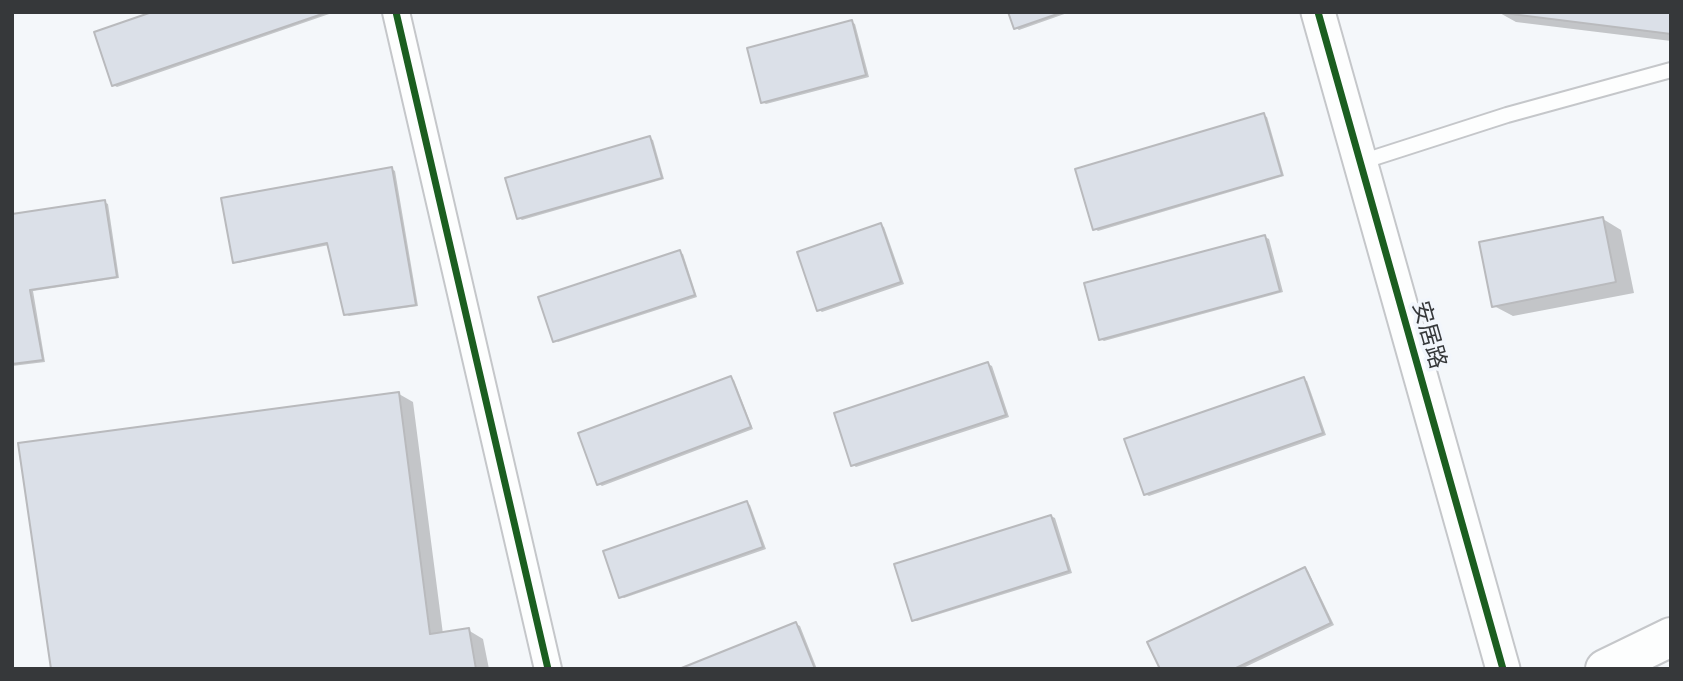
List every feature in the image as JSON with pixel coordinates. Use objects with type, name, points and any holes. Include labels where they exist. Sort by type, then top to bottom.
[{"type":"main road","points":[[1605,669],[1671,637]]},
{"type":"street","points":[[396,12],[548,669]]},
{"type":"street","name":"安居路","points":[[1318,12],[1503,669]]},
{"type":"lane","points":[[1361,162],[1507,115],[1671,70]]},
{"type":"building","points":[[152,12],[328,12],[112,86],[94,32]]},
{"type":"building","points":[[1008,12],[1063,12],[1014,29]]},
{"type":"building","points":[[1495,12],[1671,12],[1671,34]]},
{"type":"building","points":[[852,20],[866,75],[761,103],[747,48]]},
{"type":"building","points":[[1264,113],[1282,175],[1093,230],[1075,169]]},
{"type":"building","points":[[650,136],[662,178],[517,219],[505,178]]},
{"type":"building","points":[[392,167],[416,305],[344,315],[327,243],[233,263],[221,198]]},
{"type":"building","points":[[105,200],[117,277],[30,290],[43,360],[12,364],[12,214]]},
{"type":"building","points":[[1603,217],[1616,282],[1492,307],[1479,242]]},
{"type":"building","points":[[881,223],[901,282],[817,311],[797,252]]},
{"type":"building","points":[[1265,235],[1280,291],[1099,340],[1084,283]]},
{"type":"building","points":[[680,250],[695,295],[553,342],[538,297]]},
{"type":"building","points":[[988,362],[1006,415],[851,466],[834,413]]},
{"type":"building","points":[[731,376],[751,427],[597,485],[578,433]]},
{"type":"building","points":[[1304,377],[1323,433],[1144,495],[1124,439]]},
{"type":"building","points":[[399,392],[430,634],[469,628],[476,669],[51,669],[18,443]]},
{"type":"building","points":[[747,501],[763,547],[619,598],[603,551]]},
{"type":"building","points":[[1051,515],[1069,571],[912,621],[894,564]]},
{"type":"building","points":[[1305,567],[1331,623],[1234,669],[1160,669],[1147,642]]},
{"type":"building","points":[[796,622],[815,669],[679,669]]},
{"type":"cycle path","points":[[396,12],[548,669]]},
{"type":"cycle path","points":[[1318,12],[1503,669]]}]
